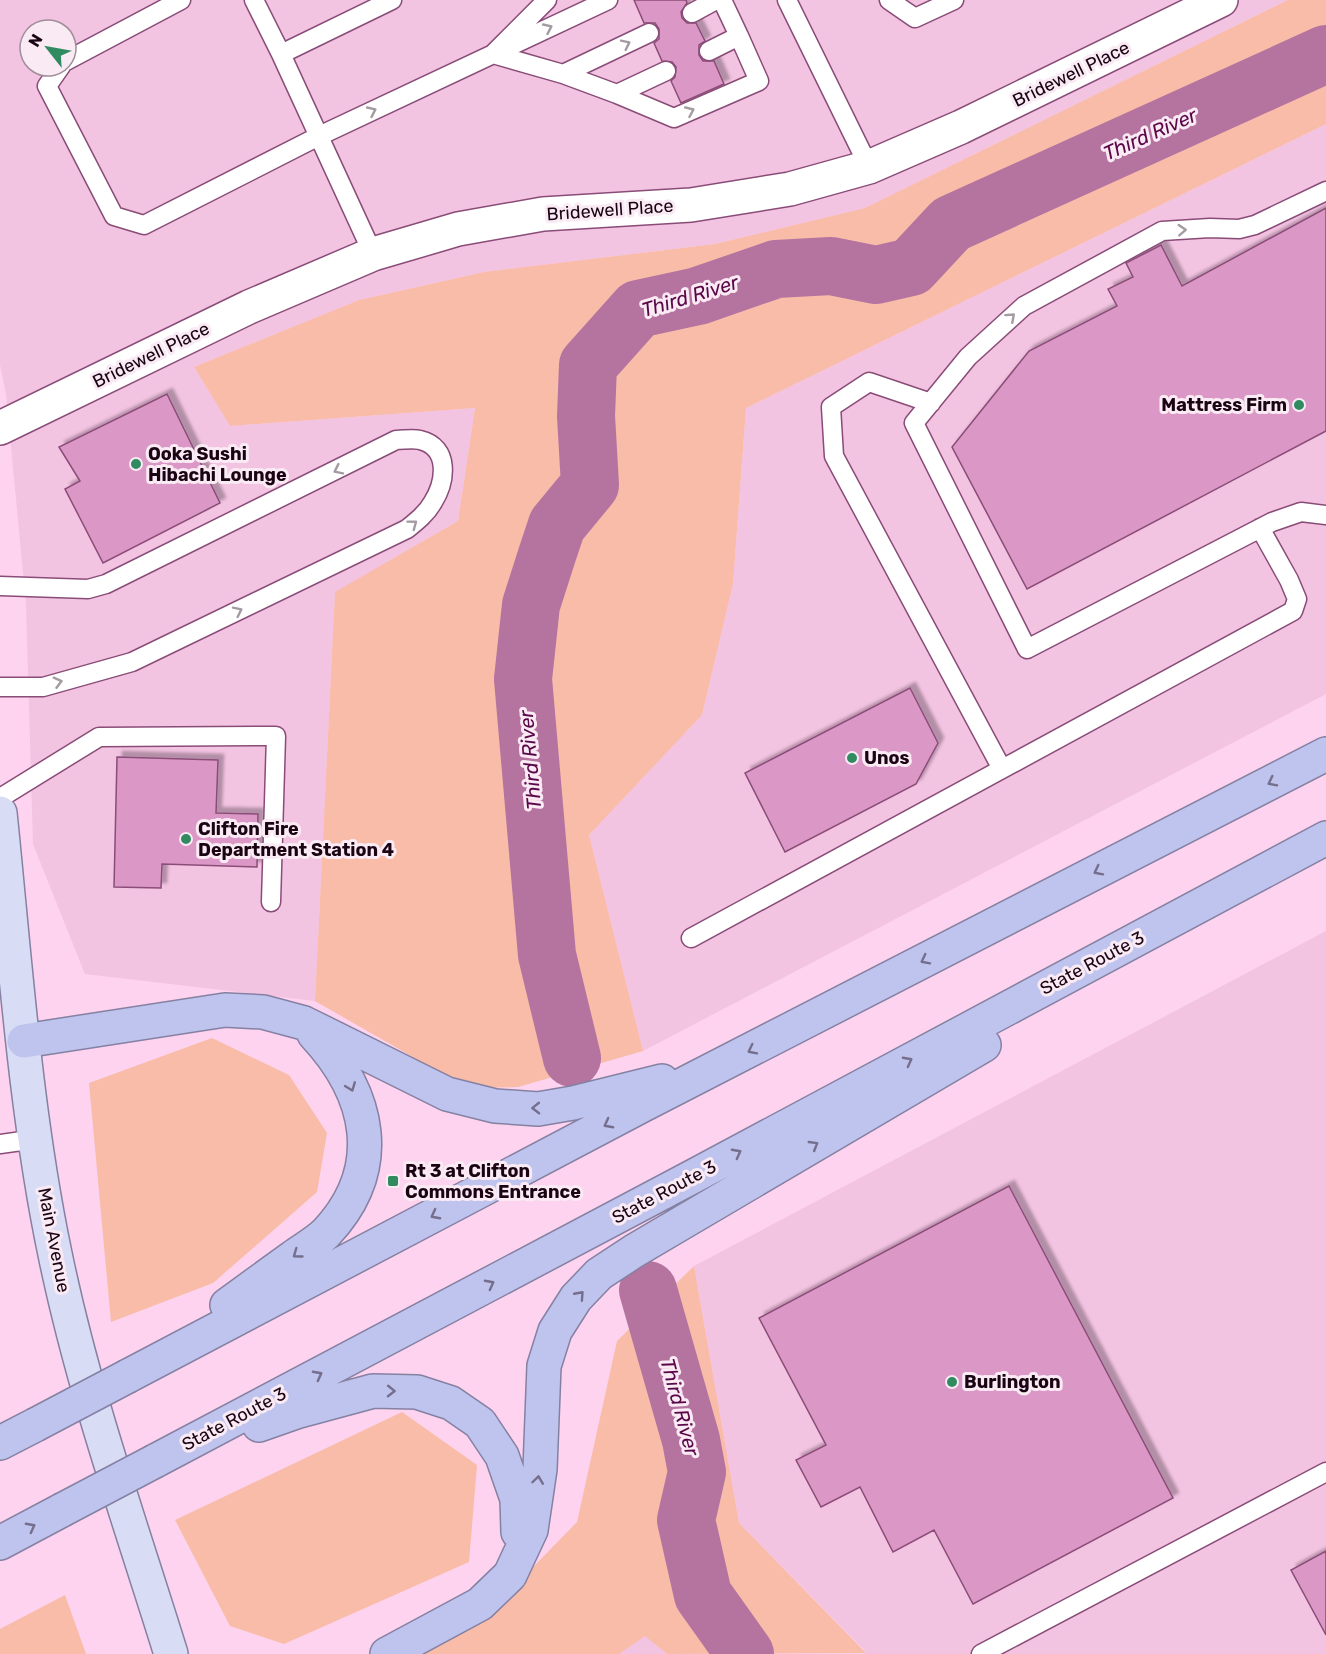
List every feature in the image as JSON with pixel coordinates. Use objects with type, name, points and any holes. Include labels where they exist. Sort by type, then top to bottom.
[{"type":"highway","points":[[0,1443],[716,1068],[1325,753]]},
{"type":"highway","name":"State Route 3","points":[[0,1543],[1326,838]]},
{"type":"highway","points":[[387,1654],[480,1604],[510,1575],[531,1530],[540,1469],[544,1366],[555,1331],[576,1298],[599,1274],[1326,843]]},
{"type":"highway","points":[[24,1041],[225,1010],[263,1012],[304,1023],[447,1094],[495,1106],[538,1109],[573,1103],[716,1068]]},
{"type":"highway","points":[[128,1376],[325,1234],[351,1201],[364,1160],[362,1117],[349,1080],[329,1050],[304,1023]]},
{"type":"highway","points":[[155,1461],[299,1411],[373,1390],[417,1392],[451,1403],[480,1423],[502,1456],[517,1499],[519,1537],[510,1575]]},
{"type":"main road","name":"Main Avenue","points":[[0,813],[36,1139],[54,1253],[80,1359],[171,1654]]},
{"type":"street","name":"Bridewell Place","points":[[0,428],[249,307],[373,254],[458,229],[543,214],[692,205],[790,189],[869,167],[962,127],[1221,0]]},
{"type":"lane","points":[[78,55],[180,0]]},
{"type":"lane","points":[[254,0],[373,254]]},
{"type":"lane","points":[[281,54],[392,0]]},
{"type":"lane","points":[[493,54],[547,0]]},
{"type":"lane","points":[[53,78],[47,86],[114,216],[144,225],[319,136],[608,0]]},
{"type":"lane","points":[[692,13],[716,0]]},
{"type":"lane","points":[[493,54],[563,74],[674,118],[759,81],[722,0]]},
{"type":"lane","points":[[787,0],[869,167]]},
{"type":"lane","points":[[888,0],[915,18],[954,0]]},
{"type":"lane","points":[[563,74],[649,33]]},
{"type":"lane","points":[[709,51],[739,36]]},
{"type":"lane","points":[[617,94],[666,71]]},
{"type":"lane","points":[[1326,190],[1254,225],[1239,229],[1162,231],[1024,306],[968,357],[914,423],[1027,649],[1272,522],[1301,512],[1326,515]]},
{"type":"lane","points":[[931,403],[869,382],[831,407],[834,456],[1002,769]]},
{"type":"lane","points":[[0,586],[87,589],[106,584],[396,441],[419,439],[431,445],[440,453],[444,467],[434,501],[407,529],[132,662],[43,687],[0,687]]},
{"type":"lane","points":[[691,938],[1293,611],[1297,599],[1260,528]]},
{"type":"lane","points":[[0,798],[99,737],[276,736],[271,902]]},
{"type":"lane","points":[[0,1144],[36,1139]]},
{"type":"lane","points":[[981,1654],[1326,1472]]},
{"type":"shaded area","points":[[0,0],[1288,0],[865,208],[715,244],[484,272],[359,300],[194,367],[230,426],[475,408],[458,521],[335,593],[315,1001],[85,974],[33,844],[26,604],[6,394],[0,365]]},
{"type":"shaded area","points":[[1288,0],[1326,0],[1326,124],[746,408],[733,584],[702,715],[589,835],[643,1051],[518,1087],[467,1088],[315,1001],[335,592],[458,521],[475,408],[230,426],[194,367],[359,300],[484,272],[715,244],[865,208]]},
{"type":"shaded area","points":[[1326,124],[1326,694],[643,1051],[589,835],[702,715],[733,584],[746,408]]},
{"type":"shaded area","points":[[1326,931],[1326,1654],[864,1654],[866,1652],[739,1523],[694,1266]]},
{"type":"shaded area","points":[[212,1038],[289,1075],[327,1133],[317,1192],[213,1283],[111,1322],[89,1083]]},
{"type":"shaded area","points":[[694,1266],[739,1523],[866,1653],[667,1654],[645,1636],[619,1654],[419,1654],[494,1607],[577,1522],[617,1341]]},
{"type":"shaded area","points":[[402,1412],[477,1465],[469,1562],[284,1644],[230,1626],[175,1520]]},
{"type":"shaded area","points":[[65,1595],[86,1654],[0,1654],[0,1629]]},
{"type":"shaded area","points":[[645,1635],[667,1654],[619,1654]]},
{"type":"building","points":[[634,0],[686,0],[687,3],[681,12],[682,18],[687,23],[696,23],[705,41],[699,45],[699,55],[703,61],[714,61],[724,84],[681,103],[671,81],[675,77],[676,67],[672,62],[662,61],[654,43],[659,39],[659,29],[655,23],[644,23]]},
{"type":"building","points":[[1326,208],[1326,431],[1027,589],[952,447],[1029,351],[1117,306],[1108,289],[1133,277],[1126,263],[1161,245],[1182,286]]},
{"type":"building","name":"Ooka Sushi Hibachi Lounge","points":[[167,394],[220,503],[103,563],[65,489],[80,481],[59,447]]},
{"type":"building","name":"Unos","points":[[910,688],[938,743],[916,784],[785,852],[745,773]]},
{"type":"building","name":"Clifton Fire Department Station 4","points":[[117,757],[218,760],[216,813],[258,814],[257,867],[162,864],[161,888],[114,887]]},
{"type":"building","name":"Burlington","points":[[1009,1186],[1173,1498],[973,1604],[934,1530],[893,1552],[860,1487],[821,1507],[796,1460],[826,1445],[759,1318]]},
{"type":"building","points":[[1326,1551],[1326,1635],[1291,1570]]},
{"type":"waterway","name":"Third River","points":[[572,1058],[547,955],[523,679],[531,605],[557,525],[590,485],[586,416],[588,365],[638,309],[698,296],[776,269],[831,266],[876,275],[911,267],[951,224],[1326,54]]},
{"type":"waterway","name":"Third River","points":[[648,1290],[691,1440],[697,1472],[686,1520],[703,1595],[745,1654]]},
{"type":"place","name":"Mattress Firm","points":[[1299,405]]},
{"type":"place","name":"Ooka Sushi Hibachi Lounge","points":[[136,464]]},
{"type":"place","name":"Unos","points":[[852,758]]},
{"type":"place","name":"Clifton Fire Department Station 4","points":[[186,839]]},
{"type":"place","name":"Rt 3 at Clifton Commons Entrance","points":[[393,1181]]},
{"type":"place","name":"Burlington","points":[[952,1382]]}]
